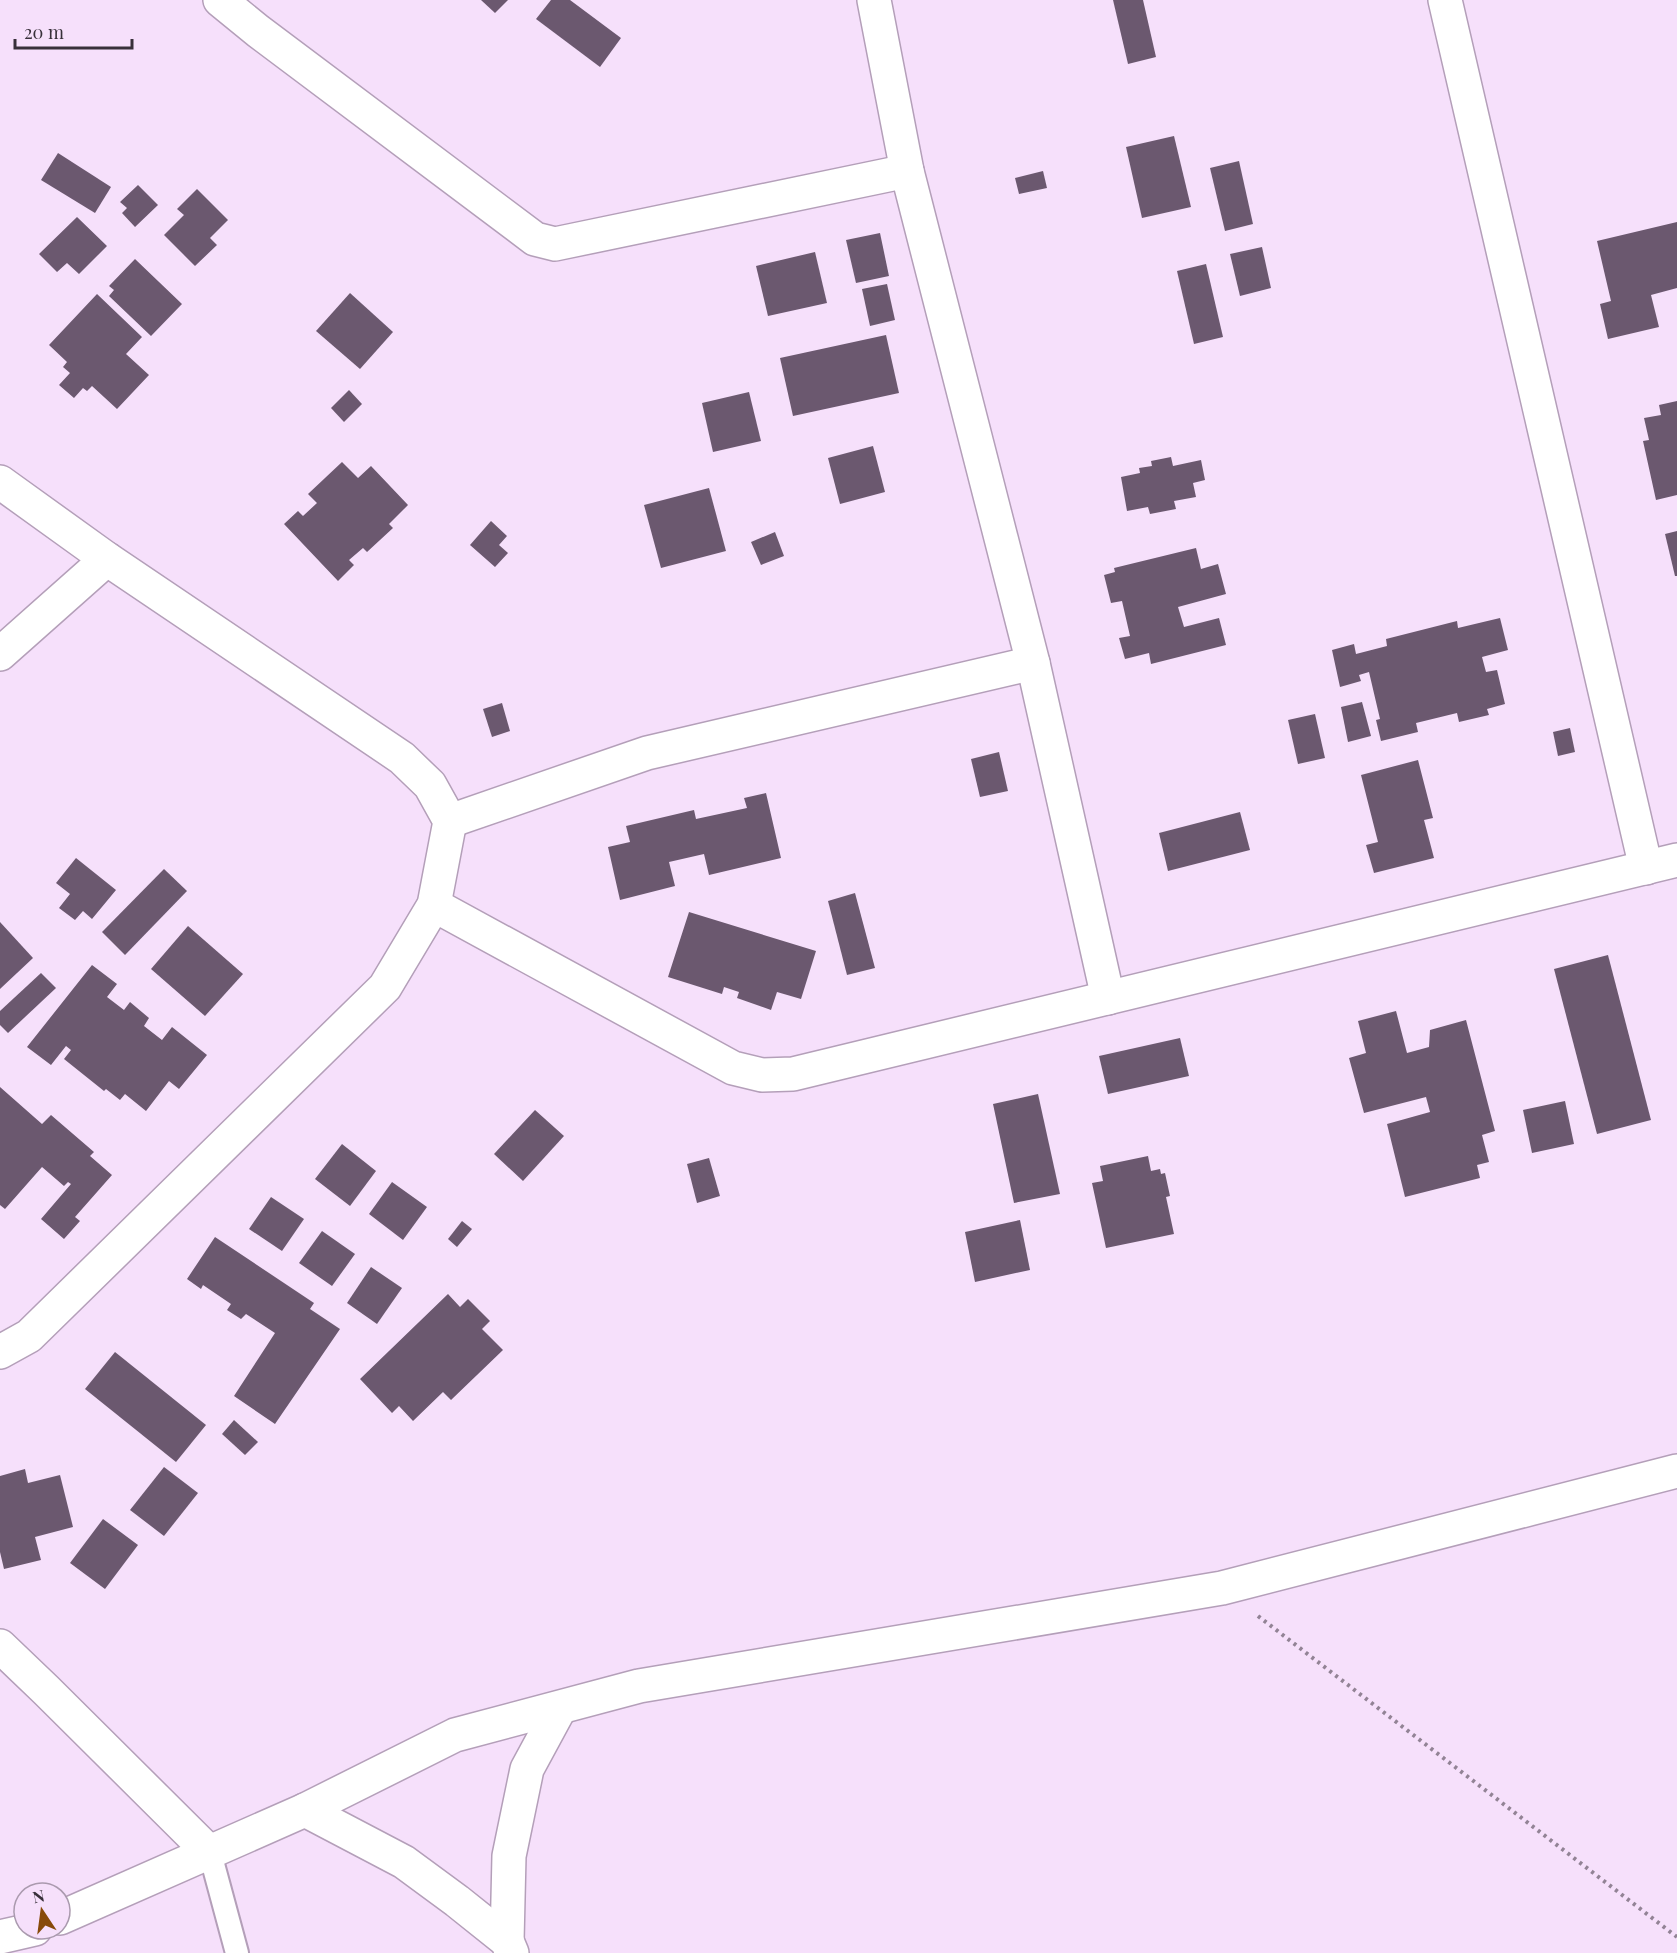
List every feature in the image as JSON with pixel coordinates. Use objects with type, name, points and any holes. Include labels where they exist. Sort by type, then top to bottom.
[{"type":"street","points":[[220,0],[535,239],[555,244],[907,171]]},
{"type":"street","points":[[874,0],[907,171],[1033,663],[1108,998]]},
{"type":"street","points":[[434,905],[733,1068],[762,1075],[793,1074],[1662,864],[1445,0]]},
{"type":"street","points":[[0,482],[107,559],[402,758],[430,785],[450,821],[434,905],[385,987],[28,1336],[0,1352]]},
{"type":"street","points":[[0,654],[107,559]]},
{"type":"street","points":[[450,821],[647,753],[1033,663]]},
{"type":"street","points":[[72,1913],[305,1810],[455,1736],[639,1686],[1222,1588],[1677,1471]]},
{"type":"street","points":[[0,1646],[210,1853]]},
{"type":"street","points":[[509,1947],[509,1856],[527,1769],[560,1708]]},
{"type":"street","points":[[305,1810],[404,1862],[457,1901],[509,1947]]},
{"type":"lane","points":[[210,1853],[237,1953]]},
{"type":"path","points":[[1222,1588],[1677,1937]]},
{"type":"building","points":[[481,0],[508,0],[495,13]]},
{"type":"building","points":[[551,0],[570,0],[621,38],[600,67],[536,19]]},
{"type":"building","points":[[1113,0],[1143,0],[1156,57],[1128,64]]},
{"type":"building","points":[[1174,136],[1191,207],[1142,218],[1126,147]]},
{"type":"building","points":[[58,153],[111,187],[95,213],[41,180]]},
{"type":"building","points":[[1239,161],[1253,224],[1225,231],[1210,168]]},
{"type":"building","points":[[1043,171],[1047,188],[1019,194],[1015,178]]},
{"type":"building","points":[[138,185],[158,205],[135,227],[122,213],[127,208],[120,202]]},
{"type":"building","points":[[197,189],[228,220],[210,238],[217,245],[195,266],[164,235],[184,215],[177,209]]},
{"type":"building","points":[[77,217],[107,246],[79,274],[67,263],[57,272],[39,254]]},
{"type":"building","points":[[1677,222],[1677,288],[1651,295],[1659,327],[1608,339],[1600,304],[1611,301],[1597,241]]},
{"type":"building","points":[[880,233],[889,276],[856,283],[846,240]]},
{"type":"building","points":[[1262,247],[1271,288],[1240,296],[1230,254]]},
{"type":"building","points":[[815,252],[827,303],[768,316],[756,266]]},
{"type":"building","points":[[135,259],[182,304],[151,336],[109,296],[114,290],[109,286]]},
{"type":"building","points":[[1206,264],[1223,337],[1194,344],[1177,271]]},
{"type":"building","points":[[887,284],[895,320],[870,326],[862,289]]},
{"type":"building","points":[[350,293],[393,332],[360,369],[316,331]]},
{"type":"building","points":[[97,294],[142,337],[126,354],[149,375],[117,409],[92,386],[87,391],[83,388],[74,398],[59,385],[70,373],[63,367],[67,362],[49,345]]},
{"type":"building","points":[[886,335],[899,393],[793,416],[780,358]]},
{"type":"building","points":[[349,390],[362,404],[344,422],[331,408]]},
{"type":"building","points":[[749,392],[761,441],[713,452],[702,403]]},
{"type":"building","points":[[1677,401],[1677,495],[1656,500],[1643,441],[1649,440],[1644,418],[1661,415],[1659,405]]},
{"type":"building","points":[[873,446],[885,492],[840,504],[828,458]]},
{"type":"building","points":[[1171,457],[1173,466],[1201,460],[1205,480],[1193,483],[1196,497],[1174,501],[1176,509],[1150,514],[1148,507],[1127,511],[1121,477],[1140,473],[1139,468],[1152,466],[1151,461]]},
{"type":"building","points":[[342,462],[358,478],[371,466],[408,505],[389,524],[393,528],[367,552],[363,548],[349,560],[354,565],[338,581],[284,524],[298,511],[303,516],[317,503],[308,494]]},
{"type":"building","points":[[709,488],[726,551],[661,568],[644,505]]},
{"type":"building","points":[[491,521],[507,536],[499,545],[508,553],[495,567],[470,545]]},
{"type":"building","points":[[1677,531],[1677,576],[1675,576],[1665,534]]},
{"type":"building","points":[[775,532],[784,556],[761,565],[751,542]]},
{"type":"building","points":[[1196,548],[1201,569],[1218,564],[1226,594],[1178,607],[1184,627],[1219,618],[1226,645],[1151,664],[1149,653],[1125,659],[1119,638],[1130,636],[1122,601],[1111,603],[1104,575],[1115,572],[1114,568]]},
{"type":"building","points":[[1500,618],[1508,650],[1482,657],[1486,672],[1497,670],[1505,704],[1487,709],[1489,715],[1459,722],[1457,713],[1416,723],[1418,732],[1381,741],[1376,720],[1380,719],[1369,672],[1359,675],[1361,681],[1340,687],[1332,650],[1354,644],[1356,654],[1387,646],[1386,639],[1457,621],[1458,628]]},
{"type":"building","points":[[1362,702],[1371,736],[1348,742],[1341,707]]},
{"type":"building","points":[[502,703],[510,731],[492,737],[483,709]]},
{"type":"building","points":[[1315,714],[1325,758],[1298,764],[1288,720]]},
{"type":"building","points":[[1570,728],[1575,752],[1558,756],[1553,732]]},
{"type":"building","points":[[999,752],[1008,791],[980,797],[971,759]]},
{"type":"building","points":[[1418,760],[1433,818],[1424,820],[1434,858],[1374,873],[1366,845],[1378,842],[1361,775]]},
{"type":"building","points":[[766,793],[781,858],[709,875],[704,854],[669,862],[675,886],[620,900],[608,847],[630,842],[626,826],[694,810],[696,819],[747,808],[744,798]]},
{"type":"building","points":[[1240,812],[1250,850],[1168,871],[1159,833]]},
{"type":"building","points":[[76,858],[116,890],[92,919],[83,911],[75,920],[59,908],[70,894],[56,883]]},
{"type":"building","points":[[164,869],[187,891],[125,955],[102,932]]},
{"type":"building","points":[[855,893],[875,968],[847,975],[828,901]]},
{"type":"building","points":[[689,912],[816,951],[801,999],[777,992],[771,1010],[737,998],[739,992],[724,987],[722,994],[668,977]]},
{"type":"building","points":[[0,922],[33,958],[0,989]]},
{"type":"building","points":[[188,926],[243,974],[205,1016],[151,969]]},
{"type":"building","points":[[1608,955],[1651,1120],[1597,1134],[1554,969]]},
{"type":"building","points":[[92,965],[117,984],[107,997],[124,1010],[130,1002],[149,1018],[144,1026],[162,1040],[172,1027],[207,1055],[179,1089],[169,1081],[146,1111],[125,1094],[120,1100],[106,1089],[104,1091],[64,1059],[71,1050],[66,1046],[51,1065],[27,1047]]},
{"type":"building","points":[[41,973],[56,988],[8,1033],[0,1025],[0,1011]]},
{"type":"building","points":[[1396,1011],[1407,1053],[1429,1047],[1430,1030],[1466,1020],[1495,1131],[1482,1135],[1489,1162],[1477,1165],[1480,1178],[1405,1197],[1387,1124],[1430,1112],[1426,1097],[1364,1113],[1349,1058],[1366,1053],[1358,1021]]},
{"type":"building","points":[[1180,1038],[1189,1076],[1108,1094],[1099,1056]]},
{"type":"building","points":[[0,1087],[42,1124],[51,1115],[94,1152],[90,1156],[112,1175],[75,1217],[80,1221],[64,1239],[41,1219],[71,1184],[68,1182],[64,1186],[42,1167],[5,1209],[0,1205]]},
{"type":"building","points":[[1038,1094],[1060,1194],[1014,1203],[993,1104]]},
{"type":"building","points":[[1565,1101],[1574,1144],[1532,1153],[1523,1110]]},
{"type":"building","points":[[535,1110],[564,1136],[523,1181],[494,1154]]},
{"type":"building","points":[[342,1144],[376,1171],[350,1206],[315,1179]]},
{"type":"building","points":[[1148,1156],[1151,1171],[1160,1169],[1161,1174],[1165,1173],[1170,1196],[1166,1197],[1174,1234],[1106,1248],[1092,1183],[1103,1181],[1100,1166]]},
{"type":"building","points":[[709,1158],[720,1196],[697,1203],[687,1164]]},
{"type":"building","points":[[392,1182],[427,1207],[403,1240],[369,1214]]},
{"type":"building","points":[[271,1197],[304,1219],[282,1251],[249,1229]]},
{"type":"building","points":[[1020,1220],[1030,1270],[975,1282],[965,1232]]},
{"type":"building","points":[[462,1221],[472,1229],[457,1247],[448,1239]]},
{"type":"building","points":[[322,1231],[355,1254],[332,1286],[299,1263]]},
{"type":"building","points":[[215,1237],[314,1303],[310,1309],[340,1329],[275,1424],[234,1396],[275,1333],[246,1314],[241,1319],[227,1310],[231,1304],[203,1285],[201,1289],[187,1279]]},
{"type":"building","points":[[371,1267],[402,1288],[377,1324],[347,1303]]},
{"type":"building","points":[[448,1294],[460,1307],[468,1299],[490,1321],[482,1329],[503,1350],[451,1400],[443,1392],[413,1421],[399,1406],[392,1413],[360,1379]]},
{"type":"building","points":[[115,1352],[206,1425],[176,1462],[85,1389]]},
{"type":"building","points":[[234,1420],[258,1442],[245,1455],[222,1434]]},
{"type":"building","points":[[164,1467],[198,1493],[164,1536],[130,1510]]},
{"type":"building","points":[[25,1469],[28,1483],[60,1475],[73,1527],[35,1537],[41,1560],[4,1569],[0,1552],[0,1476]]},
{"type":"building","points":[[103,1519],[138,1545],[105,1589],[70,1563]]}]
